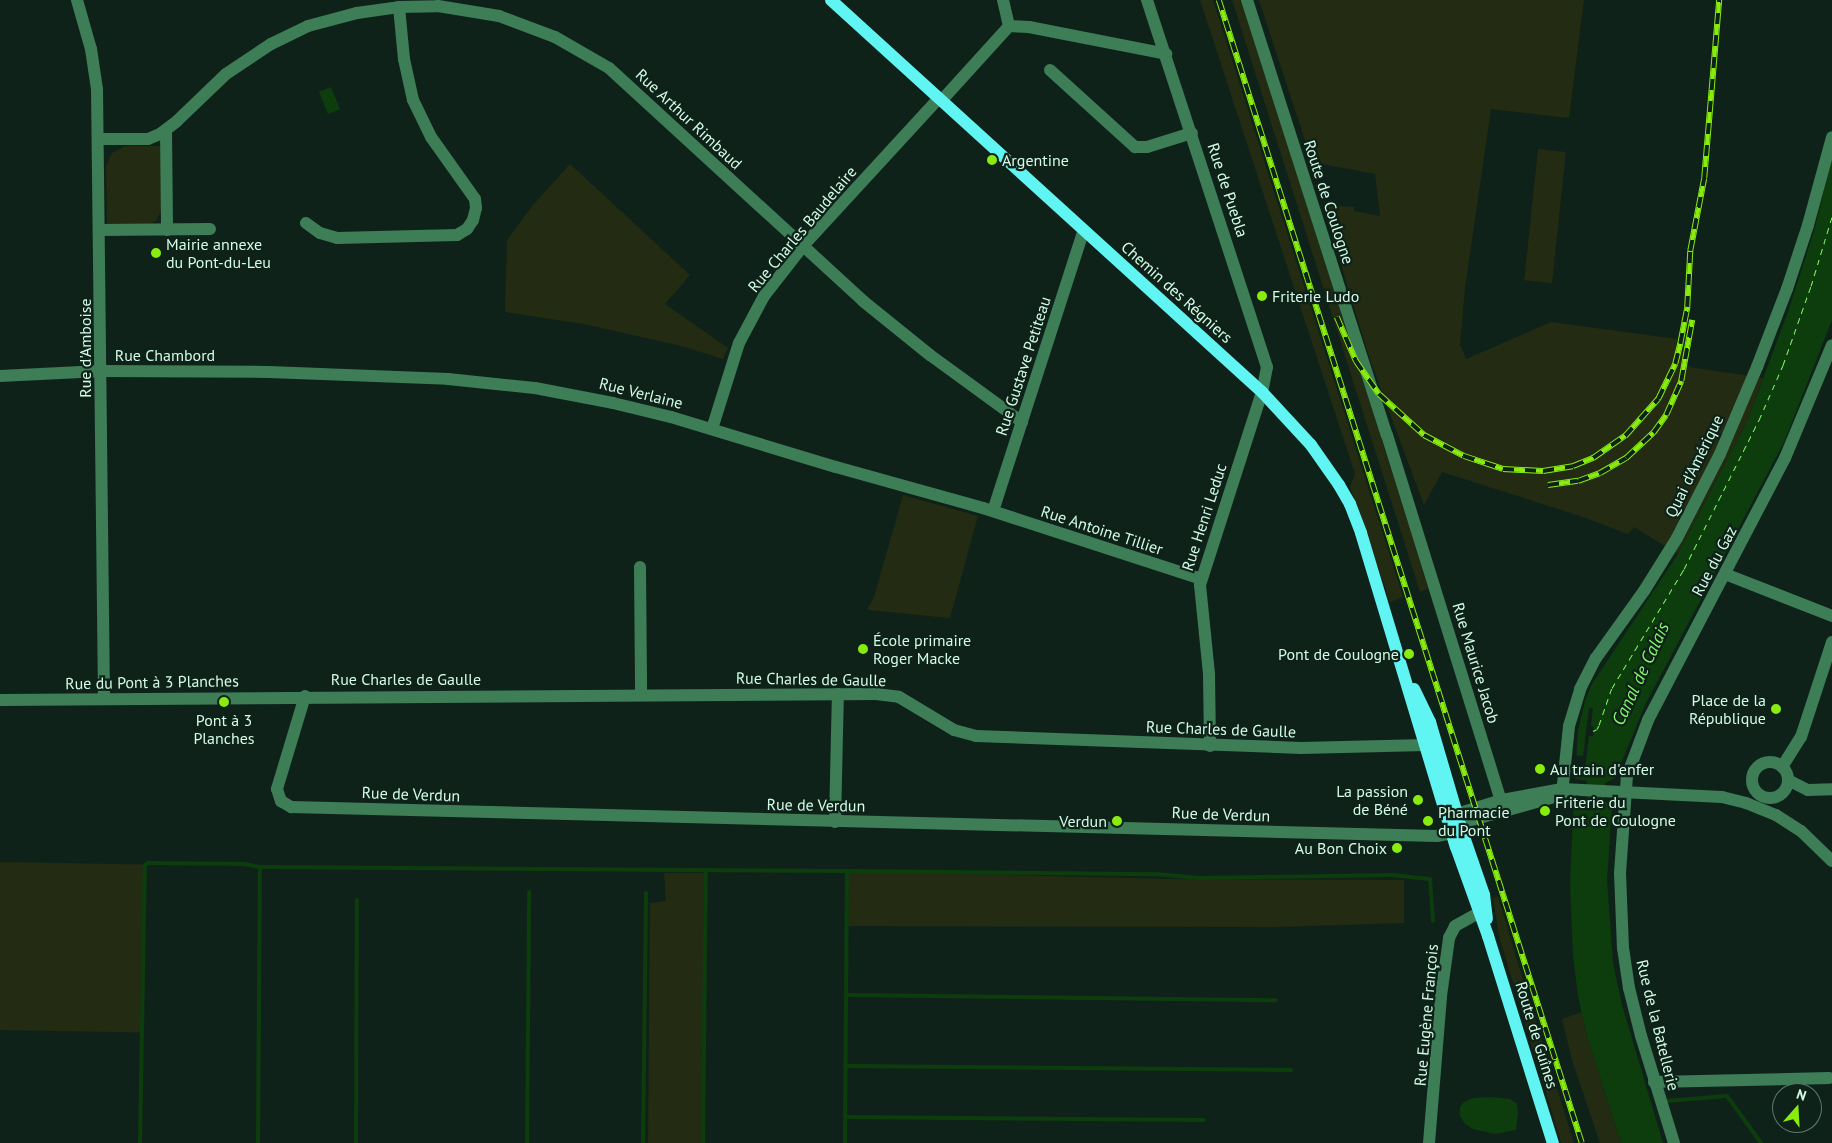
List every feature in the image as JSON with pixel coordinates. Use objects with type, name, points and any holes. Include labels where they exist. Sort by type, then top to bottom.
[{"type":"main road","name":"Chemin des Régniers","points":[[831,0],[1262,392],[1311,444],[1350,504],[1406,674],[1426,745],[1455,824]]},
{"type":"main road","name":"Chemin des Régniers","points":[[1406,674],[1428,716],[1455,824]]},
{"type":"main road","name":"Route de Guînes","points":[[1455,824],[1484,895],[1482,911],[1488,936],[1553,1143]]},
{"type":"street","name":"Rue d'Amboise","points":[[77,0],[95,69],[98,139],[104,699]]},
{"type":"street","points":[[1003,0],[1009,26],[1029,27],[1166,54]]},
{"type":"street","name":"Rue de Puebla","points":[[1148,0],[1265,361],[1266,373],[1262,392]]},
{"type":"street","name":"Route de Coulogne","points":[[1247,0],[1416,527]]},
{"type":"street","name":"Rue Arthur Rimbaud","points":[[166,130],[226,74],[271,44],[299,30],[368,10],[399,7],[438,6],[499,16],[549,34],[593,58],[639,94],[850,290],[920,347],[1022,422]]},
{"type":"street","points":[[306,223],[320,233],[337,238],[457,235],[467,229],[473,220],[476,208],[473,194],[431,137],[413,100],[404,59],[399,7]]},
{"type":"street","name":"Rue Charles Baudelaire","points":[[712,429],[734,358],[748,323],[770,286],[803,246],[1009,26]]},
{"type":"street","points":[[1050,70],[1135,147],[1147,147],[1192,133]]},
{"type":"street","points":[[98,139],[148,139],[166,130],[167,230]]},
{"type":"street","name":"Quai d'Amérique","points":[[1562,792],[1569,726],[1582,684],[1596,658],[1659,568],[1689,517],[1717,461],[1757,367],[1787,289],[1808,225],[1832,137]]},
{"type":"street","points":[[100,230],[210,229]]},
{"type":"street","name":"Rue Gustave Petiteau","points":[[993,512],[1084,230]]},
{"type":"street","name":"Rue du Gaz","points":[[1619,792],[1644,729],[1785,458],[1832,345]]},
{"type":"street","name":"Rue Chambord","points":[[0,376],[101,371],[269,372]]},
{"type":"street","name":"Rue Verlaine","points":[[269,372],[408,376],[516,386],[626,405],[993,512]]},
{"type":"street","name":"Rue Henri Leduc","points":[[1210,746],[1209,674],[1200,590],[1201,578],[1262,392]]},
{"type":"street","name":"Rue Antoine Tillier","points":[[993,512],[1201,578]]},
{"type":"street","name":"Rue Maurice Jacob","points":[[1416,527],[1503,805]]},
{"type":"street","points":[[640,567],[641,694]]},
{"type":"street","points":[[1725,574],[1832,616]]},
{"type":"street","points":[[1782,767],[1801,737],[1832,642]]},
{"type":"street","points":[[835,822],[838,694]]},
{"type":"street","name":"Rue Charles de Gaulle","points":[[305,696],[876,694],[899,697],[954,730],[969,735],[1314,749],[1426,745]]},
{"type":"street","name":"Rue de Verdun","points":[[305,696],[278,789],[281,801],[291,806],[835,822],[1418,836],[1503,805],[1562,792],[1576,789],[1619,792]]},
{"type":"street","name":"Rue du Pont à 3 Planches","points":[[0,700],[305,696]]},
{"type":"street","points":[[1832,789],[1808,790],[1788,780],[1782,767],[1772,762],[1761,764],[1752,776],[1753,787],[1758,794],[1778,806],[1832,861]]},
{"type":"street","points":[[1766,798],[1774,798],[1782,793],[1788,780]]},
{"type":"street","points":[[1619,792],[1722,797],[1734,795],[1753,787]]},
{"type":"street","name":"Rue de la Batellerie","points":[[1619,792],[1621,930],[1629,988],[1654,1082],[1674,1143]]},
{"type":"street","points":[[1722,797],[1765,809],[1801,831]]},
{"type":"street","name":"Rue Eugène François","points":[[1429,1143],[1441,996],[1449,938],[1456,926],[1482,911]]},
{"type":"street","points":[[1654,1082],[1829,1078]]},
{"type":"shaded area","points":[[1200,0],[1213,0],[1403,597],[1390,602],[1350,487],[1355,474]]},
{"type":"shaded area","points":[[1232,0],[1241,0],[1409,525],[1428,589],[1420,592]]},
{"type":"shaded area","points":[[1259,0],[1584,0],[1569,118],[1491,109],[1465,288],[1460,344],[1466,359],[1551,322],[1677,339],[1689,367],[1763,378],[1747,422],[1678,554],[1634,527],[1628,534],[1580,516],[1442,472],[1424,505],[1370,360],[1323,205],[1354,207],[1354,211],[1380,216],[1375,174],[1312,162]]},
{"type":"shaded area","points":[[125,146],[161,146],[162,208],[156,221],[148,225],[107,225],[106,166],[112,153]]},
{"type":"shaded area","points":[[1538,149],[1566,152],[1552,283],[1524,280]]},
{"type":"shaded area","points":[[570,164],[690,275],[665,304],[728,348],[723,359],[681,346],[584,324],[505,312],[507,240],[533,205]]},
{"type":"shaded area","points":[[903,495],[978,516],[950,618],[867,610],[874,597]]},
{"type":"shaded area","points":[[0,862],[145,865],[142,1033],[0,1030]]},
{"type":"shaded area","points":[[847,871],[1172,879],[1404,880],[1404,923],[1276,927],[846,926]]},
{"type":"shaded area","points":[[664,873],[707,873],[704,1143],[648,1143],[650,903],[666,901]]},
{"type":"shaded area","points":[[1498,896],[1574,1143],[1561,1143],[1499,936],[1493,898]]},
{"type":"shaded area","points":[[1582,1012],[1587,1036],[1621,1143],[1600,1143],[1572,1060],[1562,1019]]},
{"type":"water","points":[[331,87],[340,109],[328,114],[319,92]]},
{"type":"water","name":"Canal de Calais","points":[[1832,158],[1832,320],[1784,442],[1645,705],[1615,778],[1605,783],[1604,801],[1612,805],[1607,879],[1613,963],[1622,1005],[1663,1143],[1621,1143],[1587,1036],[1578,996],[1573,956],[1570,881],[1574,801],[1588,801],[1587,781],[1576,779],[1575,777],[1578,730],[1585,701],[1592,684],[1678,554],[1747,422],[1789,309],[1814,231]]},
{"type":"water","points":[[1474,1098],[1510,1099],[1517,1104],[1516,1130],[1495,1134],[1473,1129],[1465,1124],[1460,1116],[1460,1107],[1464,1102]]},
{"type":"pier","points":[[1589,708],[1593,708],[1591,726],[1594,727],[1593,736],[1589,736],[1585,770],[1575,769],[1575,774],[1572,774],[1573,755],[1583,756]]},
{"type":"waterway","points":[[140,1143],[145,865],[148,863],[244,864],[260,867]]},
{"type":"waterway","points":[[258,1143],[260,867],[847,871]]},
{"type":"waterway","points":[[703,1143],[706,871]]},
{"type":"waterway","points":[[845,1143],[847,871],[1155,874],[1199,878],[1392,875],[1430,879],[1433,921]]},
{"type":"waterway","points":[[527,1143],[529,892]]},
{"type":"waterway","points":[[643,1143],[646,893]]},
{"type":"waterway","points":[[356,1143],[357,900]]},
{"type":"waterway","points":[[846,995],[1276,1000]]},
{"type":"waterway","points":[[845,1066],[1291,1070]]},
{"type":"waterway","points":[[1667,1101],[1727,1096],[1761,1143]]},
{"type":"waterway","points":[[846,1117],[1204,1120]]},
{"type":"ferry route","points":[[1593,731],[1599,725],[1612,688],[1684,569],[1759,420],[1783,365],[1811,286],[1832,217]]},
{"type":"railway","points":[[1219,0],[1582,1143]]},
{"type":"railway","points":[[1337,317],[1356,361],[1379,394],[1424,435],[1464,456],[1503,469],[1543,471],[1573,466],[1593,458],[1625,436],[1658,399],[1675,364],[1680,344],[1687,307],[1690,251],[1704,178],[1719,0]]},
{"type":"railway","points":[[1548,485],[1578,481],[1600,473],[1626,458],[1653,433],[1666,415],[1681,381],[1692,320]]},
{"type":"place","name":"Argentine","points":[[992,160]]},
{"type":"place","name":"Mairie annexe du Pont-du-Leu","points":[[156,253]]},
{"type":"place","name":"Friterie Ludo","points":[[1262,296]]},
{"type":"place","name":"École primaire Roger Macke","points":[[863,649]]},
{"type":"place","name":"Pont de Coulogne","points":[[1409,654]]},
{"type":"place","name":"Pont à 3 Planches","points":[[224,702]]},
{"type":"place","name":"Place de la République","points":[[1776,709]]},
{"type":"place","name":"Au train d'enfer","points":[[1540,769]]},
{"type":"place","name":"La passion de Béné","points":[[1418,800]]},
{"type":"place","name":"Friterie du Pont de Coulogne","points":[[1545,811]]},
{"type":"place","name":"Verdun","points":[[1117,821]]},
{"type":"place","name":"Pharmacie du Pont","points":[[1428,821]]},
{"type":"place","name":"Au Bon Choix","points":[[1397,848]]}]
